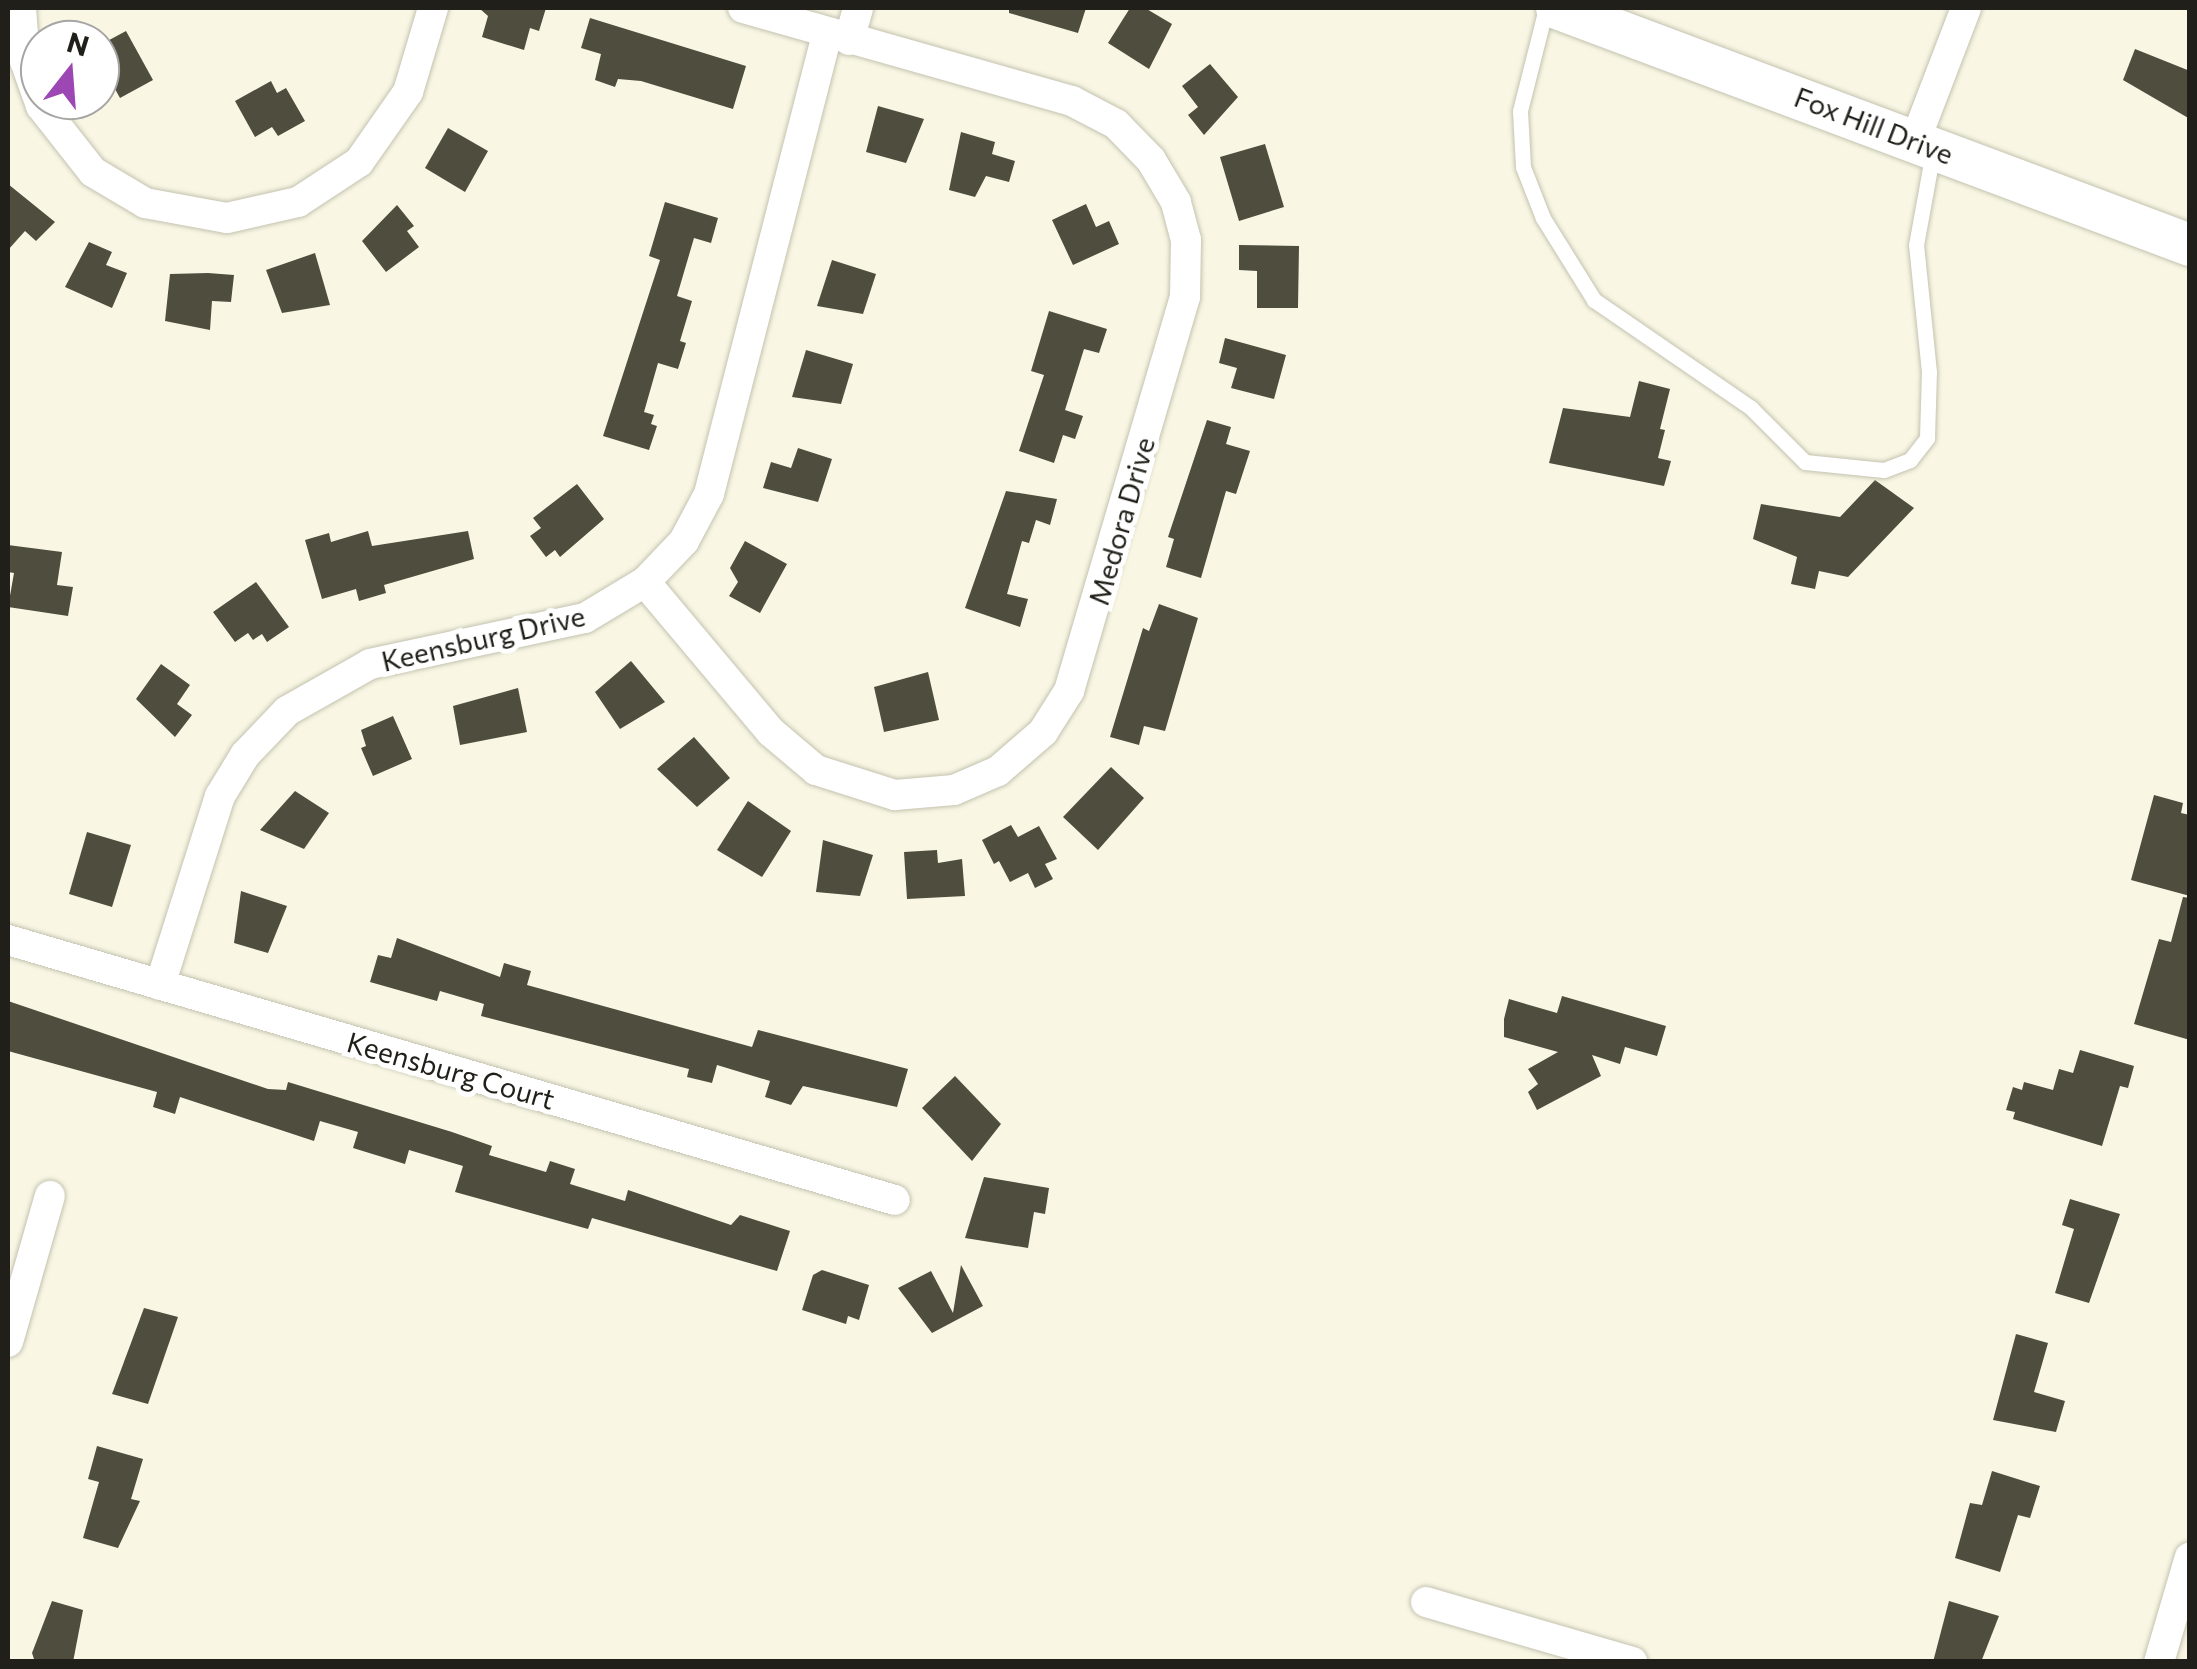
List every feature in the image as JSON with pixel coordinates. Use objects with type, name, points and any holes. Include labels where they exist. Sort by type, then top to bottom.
[{"type":"street","points":[[21,8],[25,60],[41,106],[93,172],[145,202],[227,218],[298,202],[360,162],[408,92],[433,8]]},
{"type":"street","name":"Medora Drive","points":[[646,582],[788,749],[838,782],[872,792],[931,794],[998,771],[1051,722],[1077,670],[1183,308],[1187,265],[1178,209],[1140,146],[1086,107],[826,27],[742,8]]},
{"type":"street","name":"Keensburg Drive","points":[[160,984],[220,796],[245,755],[287,711],[370,664],[575,621],[646,582],[684,541],[709,494],[826,27],[858,8]]},
{"type":"street","name":"Fox Hill Drive","points":[[1557,8],[2190,245]]},
{"type":"street","points":[[1924,144],[1966,8]]},
{"type":"street","name":"Keensburg Court","points":[[8,940],[894,1200]]},
{"type":"street","points":[[8,1342],[50,1196]]},
{"type":"street","points":[[2158,1662],[2190,1557]]},
{"type":"street","points":[[1426,1602],[1632,1662]]},
{"type":"lane","points":[[1546,8],[1520,111],[1523,167],[1542,218],[1594,300],[1751,408],[1804,462],[1884,470],[1910,460],[1927,438],[1928,372],[1916,245],[1924,144]]},
{"type":"building","points":[[479,8],[546,8],[539,31],[530,28],[524,50],[482,37],[488,16]]},
{"type":"building","points":[[1009,8],[1086,8],[1078,33],[1009,13]]},
{"type":"building","points":[[1130,8],[1145,8],[1172,24],[1149,69],[1108,43]]},
{"type":"building","points":[[590,18],[746,66],[733,109],[641,81],[618,79],[615,87],[595,80],[601,54],[581,48]]},
{"type":"building","points":[[126,31],[153,80],[120,98],[120,34]]},
{"type":"building","points":[[2135,49],[2190,71],[2190,119],[2123,80]]},
{"type":"building","points":[[1210,64],[1238,97],[1204,135],[1188,115],[1198,107],[1182,86]]},
{"type":"building","points":[[271,81],[277,93],[286,88],[305,121],[278,136],[272,127],[255,137],[235,101]]},
{"type":"building","points":[[878,106],[924,119],[906,163],[866,152]]},
{"type":"building","points":[[448,128],[488,151],[465,192],[425,168]]},
{"type":"building","points":[[961,132],[995,142],[992,154],[1015,161],[1009,182],[986,176],[975,197],[949,190]]},
{"type":"building","points":[[1265,144],[1284,207],[1239,221],[1220,157]]},
{"type":"building","points":[[8,184],[55,222],[36,241],[25,231],[8,250]]},
{"type":"building","points":[[665,202],[718,218],[711,243],[694,238],[677,296],[692,301],[680,341],[686,343],[678,369],[658,363],[644,412],[654,415],[651,424],[657,426],[649,450],[603,436],[660,260],[649,256]]},
{"type":"building","points":[[1086,204],[1096,227],[1109,221],[1119,244],[1073,265],[1052,220]]},
{"type":"building","points":[[397,205],[414,226],[407,231],[419,247],[386,272],[362,241]]},
{"type":"building","points":[[89,242],[112,252],[106,265],[127,273],[112,308],[65,287]]},
{"type":"building","points":[[1239,245],[1299,246],[1298,308],[1257,308],[1257,271],[1239,270]]},
{"type":"building","points":[[315,253],[330,305],[282,313],[266,270]]},
{"type":"building","points":[[832,260],[876,274],[863,314],[817,306]]},
{"type":"building","points":[[170,274],[234,275],[231,302],[212,301],[210,330],[165,321]]},
{"type":"building","points":[[1049,311],[1107,329],[1099,353],[1084,349],[1065,410],[1083,416],[1075,439],[1063,435],[1054,463],[1019,451],[1044,375],[1031,371]]},
{"type":"building","points":[[1225,338],[1286,355],[1274,399],[1231,388],[1237,368],[1219,363]]},
{"type":"building","points":[[806,350],[853,364],[841,404],[792,397]]},
{"type":"building","points":[[1639,381],[1670,389],[1658,458],[1671,461],[1664,486],[1549,463],[1563,408],[1630,417]]},
{"type":"building","points":[[1207,420],[1231,427],[1226,444],[1250,451],[1236,494],[1226,491],[1201,578],[1166,567],[1174,539],[1168,537]]},
{"type":"building","points":[[798,448],[832,459],[818,502],[763,488],[771,462],[791,468]]},
{"type":"building","points":[[1875,480],[1914,508],[1848,577],[1819,571],[1815,589],[1791,584],[1797,557],[1753,539],[1761,504],[1840,517]]},
{"type":"building","points":[[577,484],[604,519],[560,557],[555,550],[546,557],[530,536],[541,528],[533,518]]},
{"type":"building","points":[[1006,491],[1057,499],[1050,525],[1036,520],[1029,543],[1022,541],[1007,594],[1028,599],[1020,627],[965,608]]},
{"type":"building","points":[[368,531],[372,546],[468,531],[474,559],[384,585],[386,593],[359,601],[356,589],[322,599],[305,540],[329,533],[331,542]]},
{"type":"building","points":[[745,541],[787,564],[760,613],[729,596],[738,582],[730,568]]},
{"type":"building","points":[[8,545],[62,552],[57,585],[73,587],[68,616],[8,607],[14,573],[8,572]]},
{"type":"building","points":[[256,582],[289,627],[267,642],[262,634],[253,640],[248,633],[235,642],[213,612]]},
{"type":"building","points":[[1159,604],[1198,618],[1165,731],[1144,726],[1139,745],[1110,737],[1143,628],[1149,631]]},
{"type":"building","points":[[631,661],[665,702],[620,729],[595,692]]},
{"type":"building","points":[[161,664],[190,685],[177,704],[192,715],[175,737],[136,699]]},
{"type":"building","points":[[928,672],[939,720],[884,732],[874,687]]},
{"type":"building","points":[[518,688],[527,732],[460,745],[453,706]]},
{"type":"building","points":[[393,716],[412,759],[373,776],[361,748],[366,746],[361,730]]},
{"type":"building","points":[[694,737],[730,778],[697,807],[657,769]]},
{"type":"building","points":[[1111,767],[1144,798],[1098,850],[1063,817]]},
{"type":"building","points":[[295,791],[329,813],[304,849],[260,830]]},
{"type":"building","points":[[2154,795],[2183,803],[2181,813],[2190,815],[2190,896],[2131,880]]},
{"type":"building","points":[[748,801],[791,831],[762,877],[717,850]]},
{"type":"building","points":[[1011,825],[1018,837],[1039,826],[1057,859],[1045,864],[1053,879],[1035,888],[1028,873],[1010,882],[999,861],[994,864],[982,840]]},
{"type":"building","points":[[87,832],[131,845],[112,907],[69,894]]},
{"type":"building","points":[[823,840],[873,855],[860,896],[816,892]]},
{"type":"building","points":[[937,850],[938,863],[962,859],[965,896],[907,899],[904,852]]},
{"type":"building","points":[[241,891],[287,906],[268,953],[234,943]]},
{"type":"building","points":[[2183,897],[2190,898],[2190,1040],[2134,1024],[2159,939],[2171,942]]},
{"type":"building","points":[[397,938],[500,977],[504,963],[531,971],[527,985],[752,1047],[758,1030],[908,1069],[897,1107],[803,1086],[791,1105],[765,1097],[770,1081],[717,1065],[712,1083],[687,1077],[689,1069],[481,1016],[484,1004],[440,991],[437,1001],[370,982],[378,955],[391,958]]},
{"type":"building","points":[[1562,996],[1666,1026],[1657,1056],[1625,1047],[1620,1064],[1592,1055],[1601,1076],[1537,1110],[1528,1092],[1538,1084],[1528,1069],[1558,1052],[1504,1037],[1504,1019],[1509,999],[1557,1013]]},
{"type":"building","points":[[8,1001],[268,1089],[286,1090],[288,1082],[452,1132],[492,1146],[489,1155],[546,1172],[550,1161],[575,1169],[570,1184],[625,1201],[628,1190],[731,1225],[740,1215],[790,1231],[777,1271],[592,1218],[588,1229],[455,1192],[463,1166],[409,1150],[405,1164],[353,1148],[358,1132],[320,1121],[314,1141],[180,1097],[175,1114],[153,1107],[157,1092],[8,1051]]},
{"type":"building","points":[[2080,1050],[2134,1066],[2128,1088],[2120,1086],[2102,1146],[2013,1119],[2015,1112],[2006,1110],[2013,1087],[2022,1090],[2024,1082],[2053,1090],[2059,1069],[2073,1073]]},
{"type":"building","points":[[955,1076],[1001,1124],[972,1161],[922,1108]]},
{"type":"building","points":[[984,1177],[1049,1188],[1045,1214],[1034,1212],[1028,1248],[965,1238]]},
{"type":"building","points":[[2070,1199],[2120,1214],[2089,1303],[2055,1293],[2074,1229],[2062,1225]]},
{"type":"building","points":[[961,1265],[983,1306],[932,1333],[898,1288],[931,1271],[953,1313]]},
{"type":"building","points":[[822,1270],[869,1285],[859,1320],[848,1316],[846,1324],[802,1310],[813,1275]]},
{"type":"building","points":[[144,1308],[178,1317],[148,1404],[112,1394]]},
{"type":"building","points":[[2016,1334],[2048,1343],[2034,1392],[2065,1401],[2056,1432],[1993,1420]]},
{"type":"building","points":[[97,1446],[143,1459],[131,1499],[140,1501],[118,1548],[83,1538],[99,1482],[88,1479]]},
{"type":"building","points":[[1992,1471],[2040,1486],[2030,1518],[2018,1515],[2000,1572],[1955,1558],[1970,1503],[1982,1505]]},
{"type":"building","points":[[52,1601],[83,1610],[73,1662],[35,1662],[32,1653]]},
{"type":"building","points":[[1949,1601],[1999,1616],[1981,1662],[1933,1662]]}]
